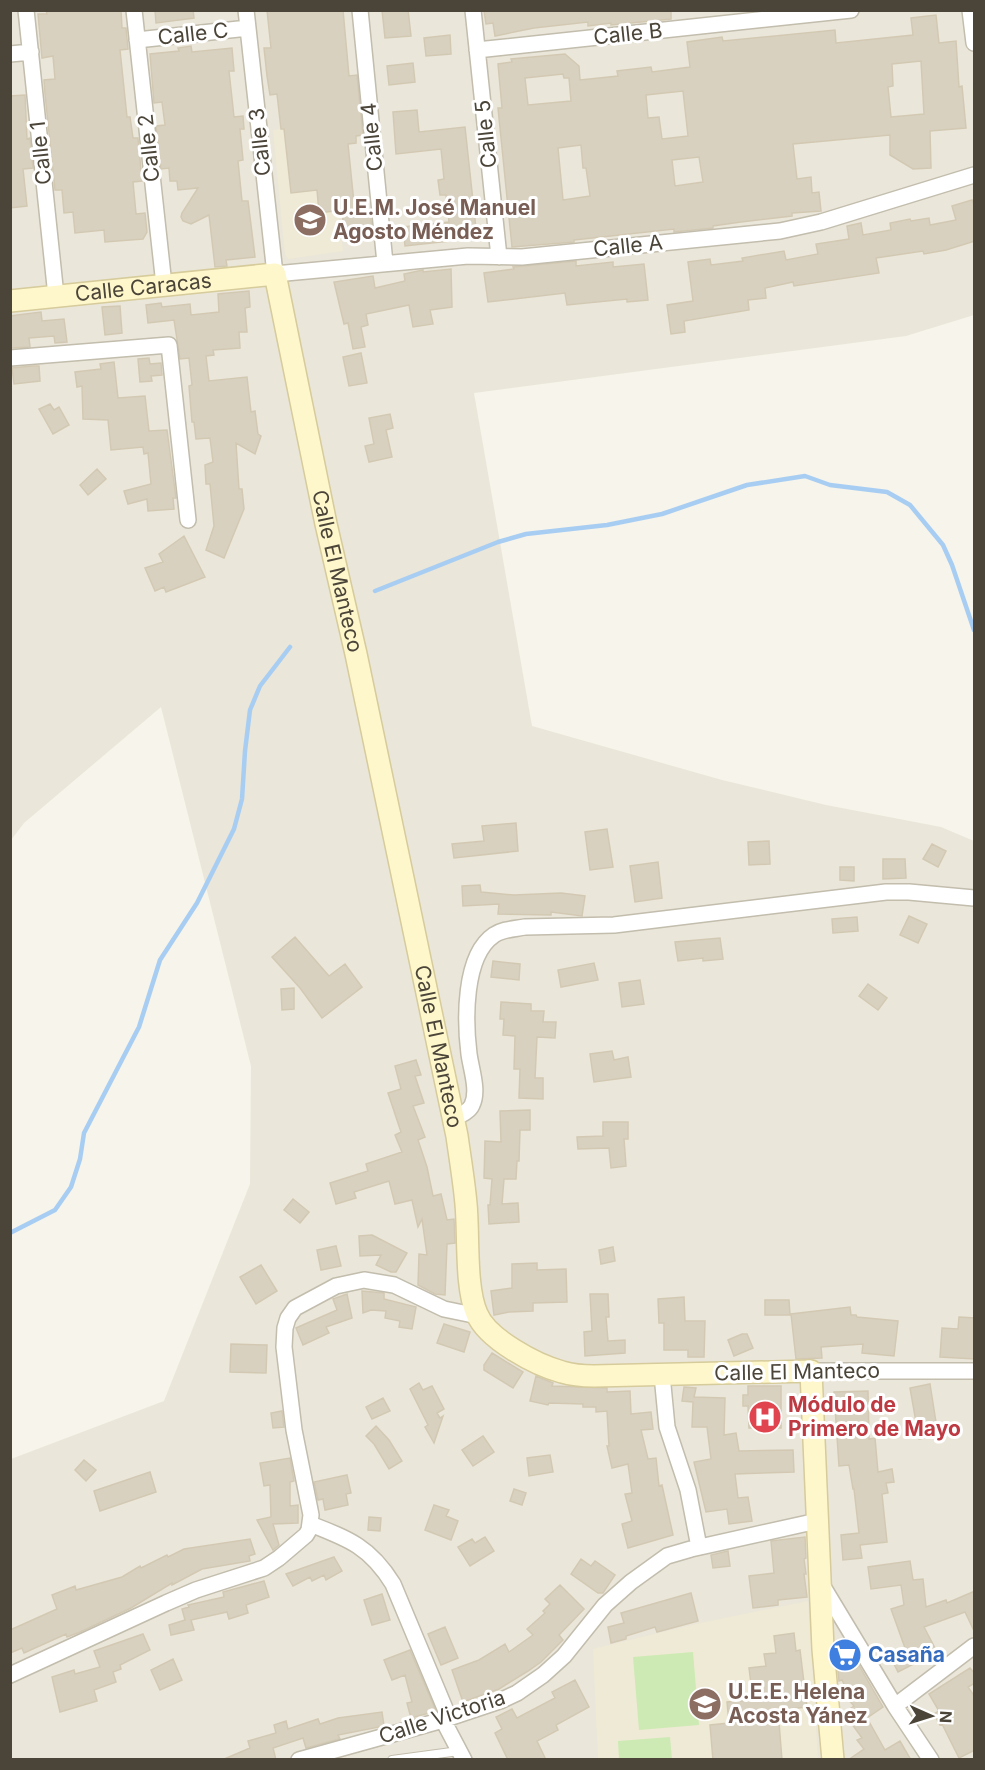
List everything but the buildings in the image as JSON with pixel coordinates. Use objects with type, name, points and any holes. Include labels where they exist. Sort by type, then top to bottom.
[{"type":"street","name":"Calle 1","points":[[26,10],[56,296]]},
{"type":"street","name":"Calle 2","points":[[134,10],[164,285]]},
{"type":"street","name":"Calle 3","points":[[246,10],[274,274]]},
{"type":"street","name":"Calle 4","points":[[360,10],[385,263]]},
{"type":"street","name":"Calle 5","points":[[473,10],[499,257]]},
{"type":"street","name":"Calle B","points":[[477,50],[737,16],[851,10]]},
{"type":"street","points":[[970,10],[975,43]]},
{"type":"street","name":"Calle C","points":[[137,40],[248,28]]},
{"type":"street","points":[[10,54],[31,52]]},
{"type":"street","name":"Calle A","points":[[274,274],[468,256],[522,257],[801,228],[975,175]]},
{"type":"street","name":"Calle Caracas","points":[[10,301],[274,274]]},
{"type":"street","name":"Calle El Manteco","points":[[274,274],[453,1118],[466,1203],[471,1290],[478,1317],[496,1337],[539,1363],[560,1372],[594,1376],[811,1371],[975,1371]]},
{"type":"street","points":[[10,358],[169,345],[188,520]]},
{"type":"street","points":[[453,1118],[469,1109],[474,1100],[466,1019],[470,978],[478,956],[488,940],[503,931],[525,927],[614,925],[886,892],[975,898]]},
{"type":"street","points":[[10,1675],[176,1599],[264,1568],[298,1543],[309,1530],[309,1502],[291,1410],[284,1347],[285,1328],[291,1313],[301,1304],[325,1290],[348,1282],[364,1280],[394,1285],[444,1309],[478,1317]]},
{"type":"street","points":[[811,1371],[824,1677],[833,1760]]},
{"type":"street","points":[[662,1375],[667,1427],[688,1490],[699,1547]]},
{"type":"street","name":"Calle Victoria","points":[[299,1760],[446,1719],[500,1701],[532,1683],[564,1656],[588,1623],[620,1591],[668,1556],[817,1521]]},
{"type":"street","points":[[310,1524],[354,1543],[370,1554],[382,1567],[393,1584],[461,1755]]},
{"type":"street","points":[[820,1582],[895,1706],[931,1760]]},
{"type":"street","points":[[895,1706],[975,1646]]},
{"type":"lane","points":[[392,1760],[461,1755]]},
{"type":"shaded area","points":[[11,11],[974,11],[974,315],[906,336],[474,393],[532,726],[722,780],[826,805],[941,827],[974,841],[974,1759],[11,1759],[11,1459],[164,1401],[250,1184],[251,1066],[161,707],[24,823],[11,840]]},
{"type":"shaded area","name":"U.E.M. José Manuel Agosto Méndez","points":[[323,124],[331,146],[343,251],[288,259],[285,254],[273,130]]},
{"type":"shaded area","name":"U.E.E. Helena Acosta Yánez","points":[[808,1601],[818,1759],[598,1759],[593,1649],[696,1624]]},
{"type":"green space","points":[[693,1652],[699,1725],[639,1730],[633,1657]]},
{"type":"green space","points":[[670,1737],[672,1759],[619,1759],[618,1741]]},
{"type":"waterway","points":[[375,591],[498,542],[526,534],[607,525],[662,514],[747,485],[805,476],[830,485],[887,492],[910,505],[943,545],[974,630]]},
{"type":"waterway","points":[[10,1233],[55,1210],[71,1187],[80,1159],[84,1133],[139,1027],[160,960],[197,903],[234,829],[242,799],[250,710],[260,686],[290,647]]},
{"type":"place","name":"U.E.M. José Manuel Agosto Méndez","points":[[310,220]]},
{"type":"place","name":"Módulo de Primero de Mayo","points":[[765,1417]]},
{"type":"place","name":"Casaña","points":[[845,1655]]},
{"type":"place","name":"U.E.E. Helena Acosta Yánez","points":[[705,1704]]}]
